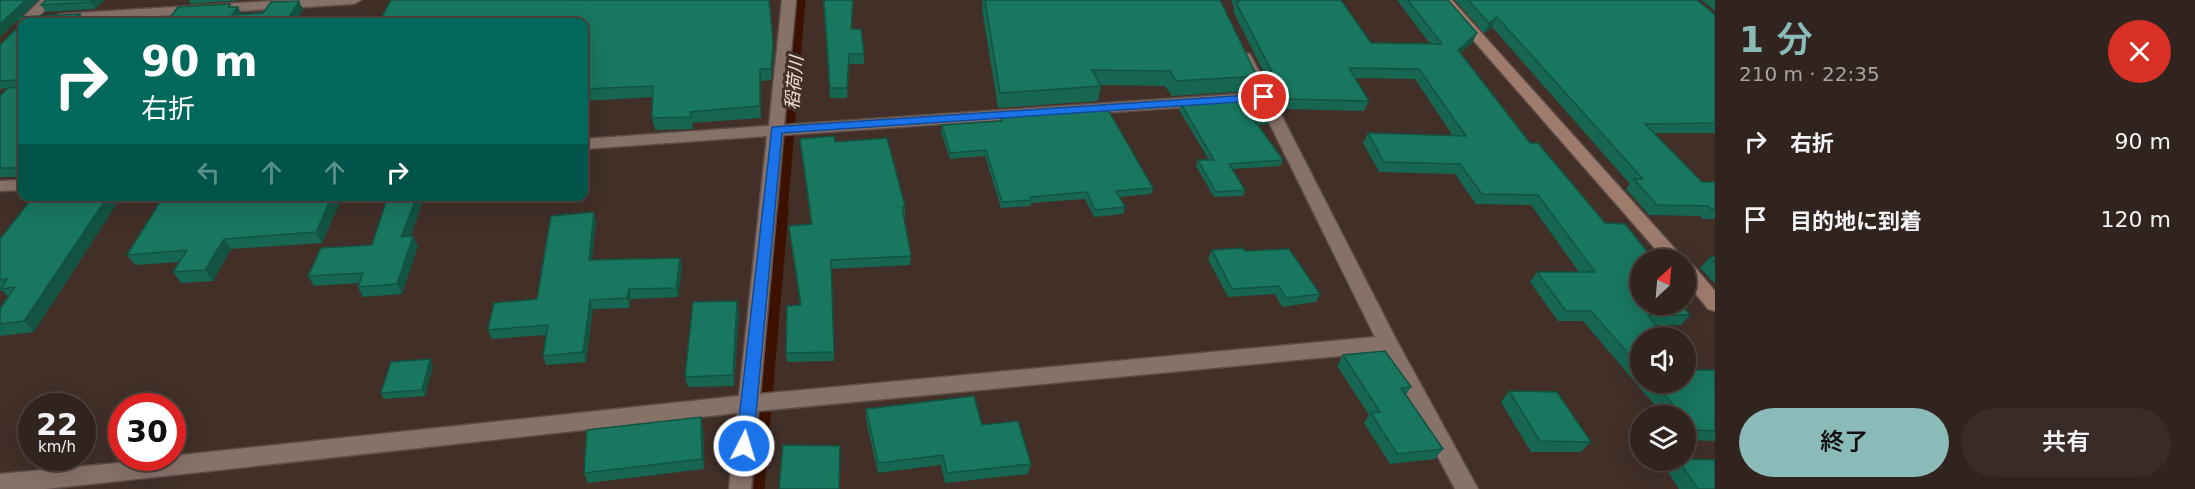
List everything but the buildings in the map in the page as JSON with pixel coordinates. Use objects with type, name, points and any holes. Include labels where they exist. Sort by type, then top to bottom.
[{"type":"street","points":[[30,18],[48,0]]},
{"type":"street","points":[[116,18],[354,0]]},
{"type":"street","points":[[740,489],[789,0]]},
{"type":"street","points":[[1445,0],[1666,249]]},
{"type":"street","points":[[1239,43],[1388,344],[1467,489]]},
{"type":"street","points":[[588,144],[1264,97]]},
{"type":"street","points":[[0,186],[18,185]]},
{"type":"street","points":[[1696,282],[1715,304]]},
{"type":"street","points":[[0,484],[750,403],[1388,344]]},
{"type":"waterway","name":"稻荷川","points":[[783,211],[801,0]]},
{"type":"waterway","name":"稻荷川","points":[[759,489],[783,210]]},
{"type":"route","points":[[744,446],[776,130],[1264,97]]}]
